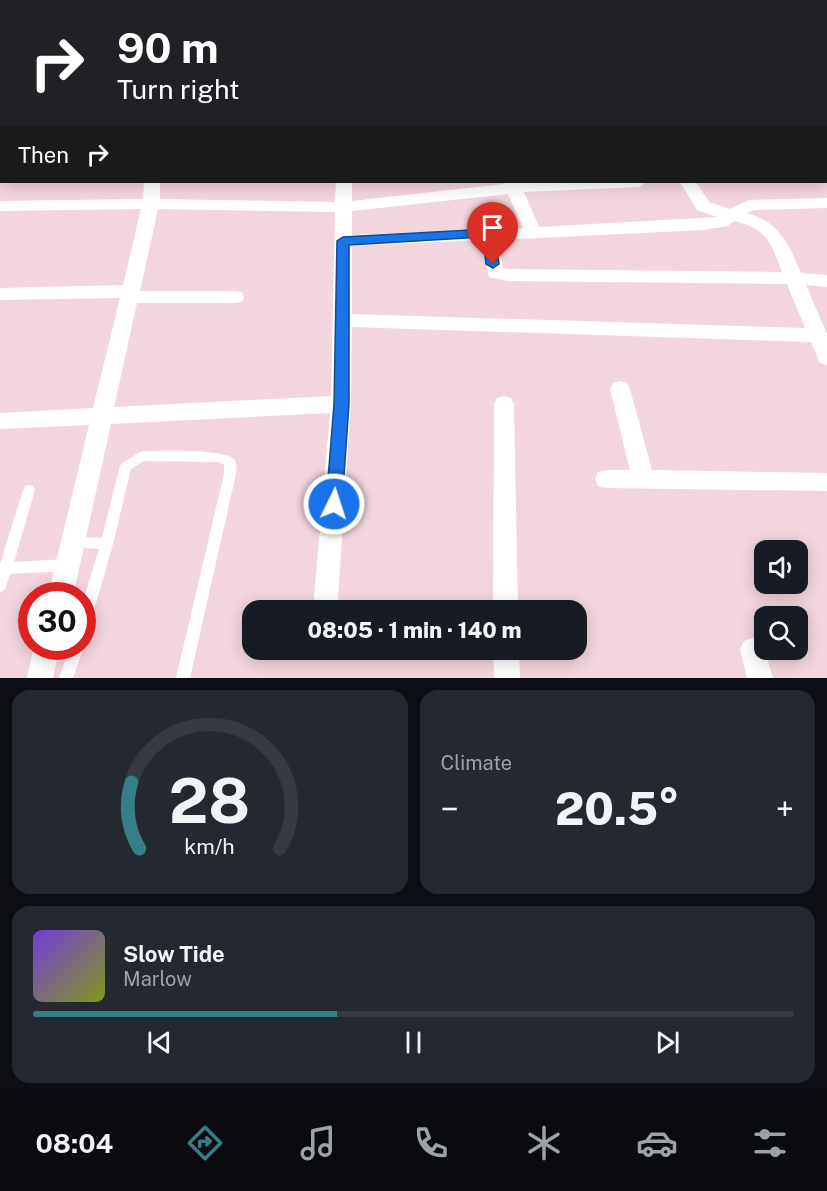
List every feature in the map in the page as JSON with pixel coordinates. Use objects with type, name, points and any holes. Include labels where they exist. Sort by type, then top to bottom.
[{"type":"street","points":[[64,582],[151,204],[152,183]]},
{"type":"street","points":[[328,600],[341,404],[344,183]]},
{"type":"street","points":[[0,206],[151,204],[342,207],[512,185],[597,183]]},
{"type":"street","points":[[689,183],[703,206],[756,220],[769,228],[778,239],[827,358]]},
{"type":"street","points":[[512,185],[534,234]]},
{"type":"street","points":[[343,241],[703,225],[721,222],[731,214],[759,203],[827,203]]},
{"type":"street","points":[[489,233],[495,273],[508,275],[793,278],[827,281]]},
{"type":"street","points":[[0,294],[235,297]]},
{"type":"street","points":[[342,320],[623,331],[817,335]]},
{"type":"street","points":[[620,389],[643,479]]},
{"type":"street","points":[[0,421],[103,418],[341,404]]},
{"type":"street","points":[[504,404],[506,600]]},
{"type":"street","points":[[606,479],[827,482]]},
{"type":"street","points":[[753,650],[760,678]]},
{"type":"street","points":[[40,678],[44,660]]},
{"type":"street","points":[[506,660],[507,678]]},
{"type":"lane","points":[[96,582],[126,466],[134,458],[142,456],[220,457],[230,462],[230,474],[183,678]]},
{"type":"lane","points":[[0,586],[29,490]]},
{"type":"lane","points":[[73,543],[107,543]]},
{"type":"lane","points":[[6,568],[68,565]]},
{"type":"lane","points":[[66,678],[72,660]]},
{"type":"route","points":[[334,504],[340,434],[343,241],[489,233],[493,264]]}]
